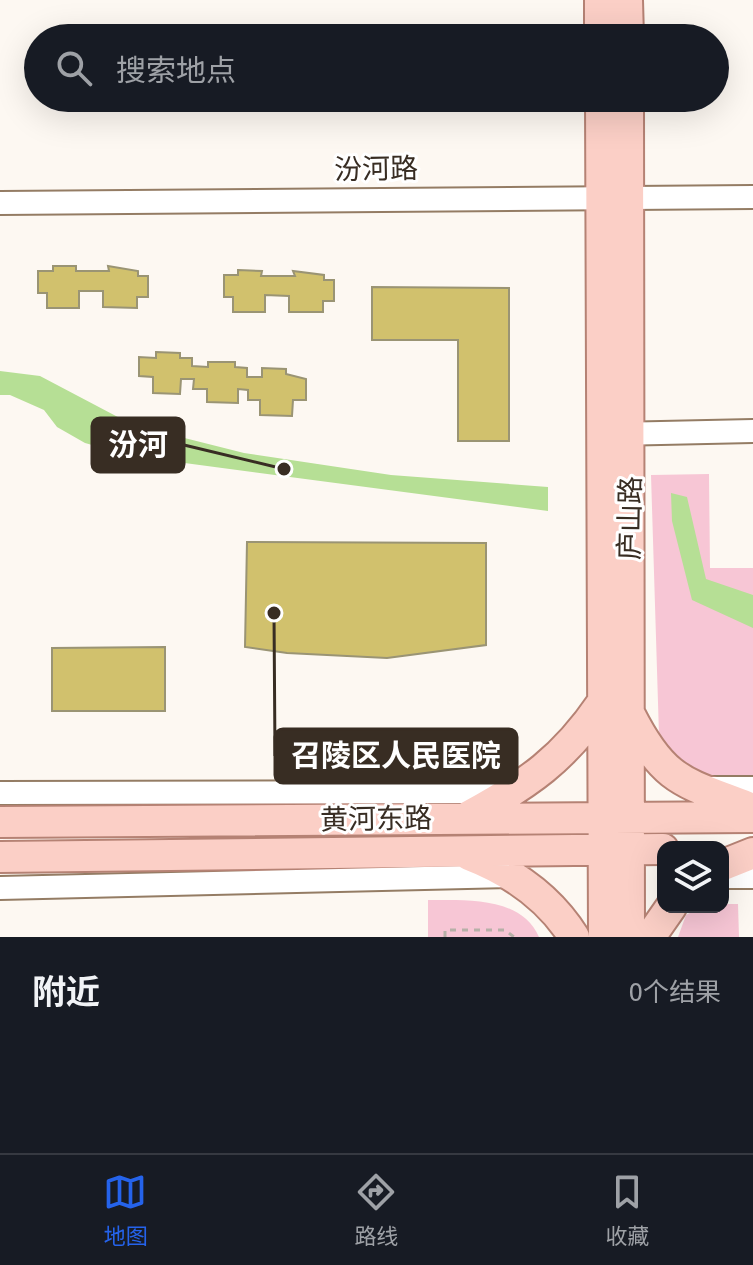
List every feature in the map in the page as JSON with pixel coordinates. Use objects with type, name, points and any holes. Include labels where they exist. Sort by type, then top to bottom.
[{"type":"main road","points":[[600,0],[600,24]]},
{"type":"main road","points":[[627,0],[628,24]]},
{"type":"main road","name":"庐山路","points":[[603,112],[616,196]]},
{"type":"main road","name":"庐山路","points":[[604,937],[616,851],[616,196],[626,112]]},
{"type":"main road","points":[[465,818],[513,792],[615,706],[649,753],[675,778],[753,809]]},
{"type":"main road","name":"黄河东路","points":[[0,822],[753,817]]},
{"type":"main road","points":[[729,847],[753,846]]},
{"type":"main road","name":"黄河东路","points":[[0,857],[657,849]]},
{"type":"main road","name":"庐山路","points":[[616,851],[629,937]]},
{"type":"main road","points":[[460,852],[512,876],[541,896],[560,915],[574,937]]},
{"type":"main road","points":[[729,863],[753,853]]},
{"type":"main road","points":[[650,937],[667,913]]},
{"type":"street","name":"汾河路","points":[[0,203],[753,197]]},
{"type":"street","points":[[617,434],[753,431]]},
{"type":"street","points":[[701,788],[753,788]]},
{"type":"street","points":[[0,793],[513,792]]},
{"type":"street","points":[[0,888],[512,876]]},
{"type":"street","points":[[729,877],[753,877]]},
{"type":"path","points":[[445,937],[445,930],[505,930],[514,937]]},
{"type":"shaded area","points":[[0,371],[40,376],[133,425],[244,453],[391,475],[548,487],[548,511],[132,456],[85,443],[57,427],[44,410],[10,395],[0,395]]},
{"type":"shaded area","points":[[709,474],[710,568],[753,568],[753,778],[722,777],[699,771],[680,758],[659,735],[651,475]]},
{"type":"shaded area","points":[[671,493],[687,497],[706,579],[753,595],[753,628],[692,600],[672,521]]},
{"type":"shaded area","points":[[428,900],[475,901],[506,907],[531,924],[539,937],[428,937]]},
{"type":"shaded area","points":[[729,904],[738,904],[739,937],[678,937],[686,915],[729,913]]},
{"type":"building","points":[[53,266],[76,266],[76,271],[109,271],[108,266],[138,271],[138,276],[148,276],[148,297],[137,297],[137,308],[103,307],[103,291],[79,291],[79,308],[47,308],[47,293],[38,293],[38,271],[53,271]]},
{"type":"building","points":[[238,270],[262,271],[261,276],[295,276],[293,271],[324,275],[324,280],[334,280],[334,301],[323,301],[323,312],[289,312],[289,296],[265,295],[265,312],[233,312],[233,297],[224,297],[224,275],[238,275]]},
{"type":"building","points":[[372,287],[509,288],[509,441],[458,441],[458,340],[372,340]]},
{"type":"building","points":[[156,352],[180,353],[180,358],[192,358],[192,366],[208,367],[208,362],[235,362],[235,367],[247,368],[247,377],[262,377],[262,368],[286,369],[286,374],[306,379],[306,400],[293,400],[292,416],[260,415],[260,400],[248,400],[248,390],[238,389],[238,403],[207,402],[207,389],[193,389],[194,379],[181,379],[180,394],[153,393],[153,377],[139,376],[139,357],[156,358]]},
{"type":"building","points":[[247,542],[486,543],[486,645],[387,658],[287,653],[245,647]]},
{"type":"building","points":[[165,647],[165,711],[52,711],[52,648]]},
{"type":"place","name":"汾河","points":[[284,469]]},
{"type":"place","name":"召陵区人民医院","points":[[274,613]]}]
